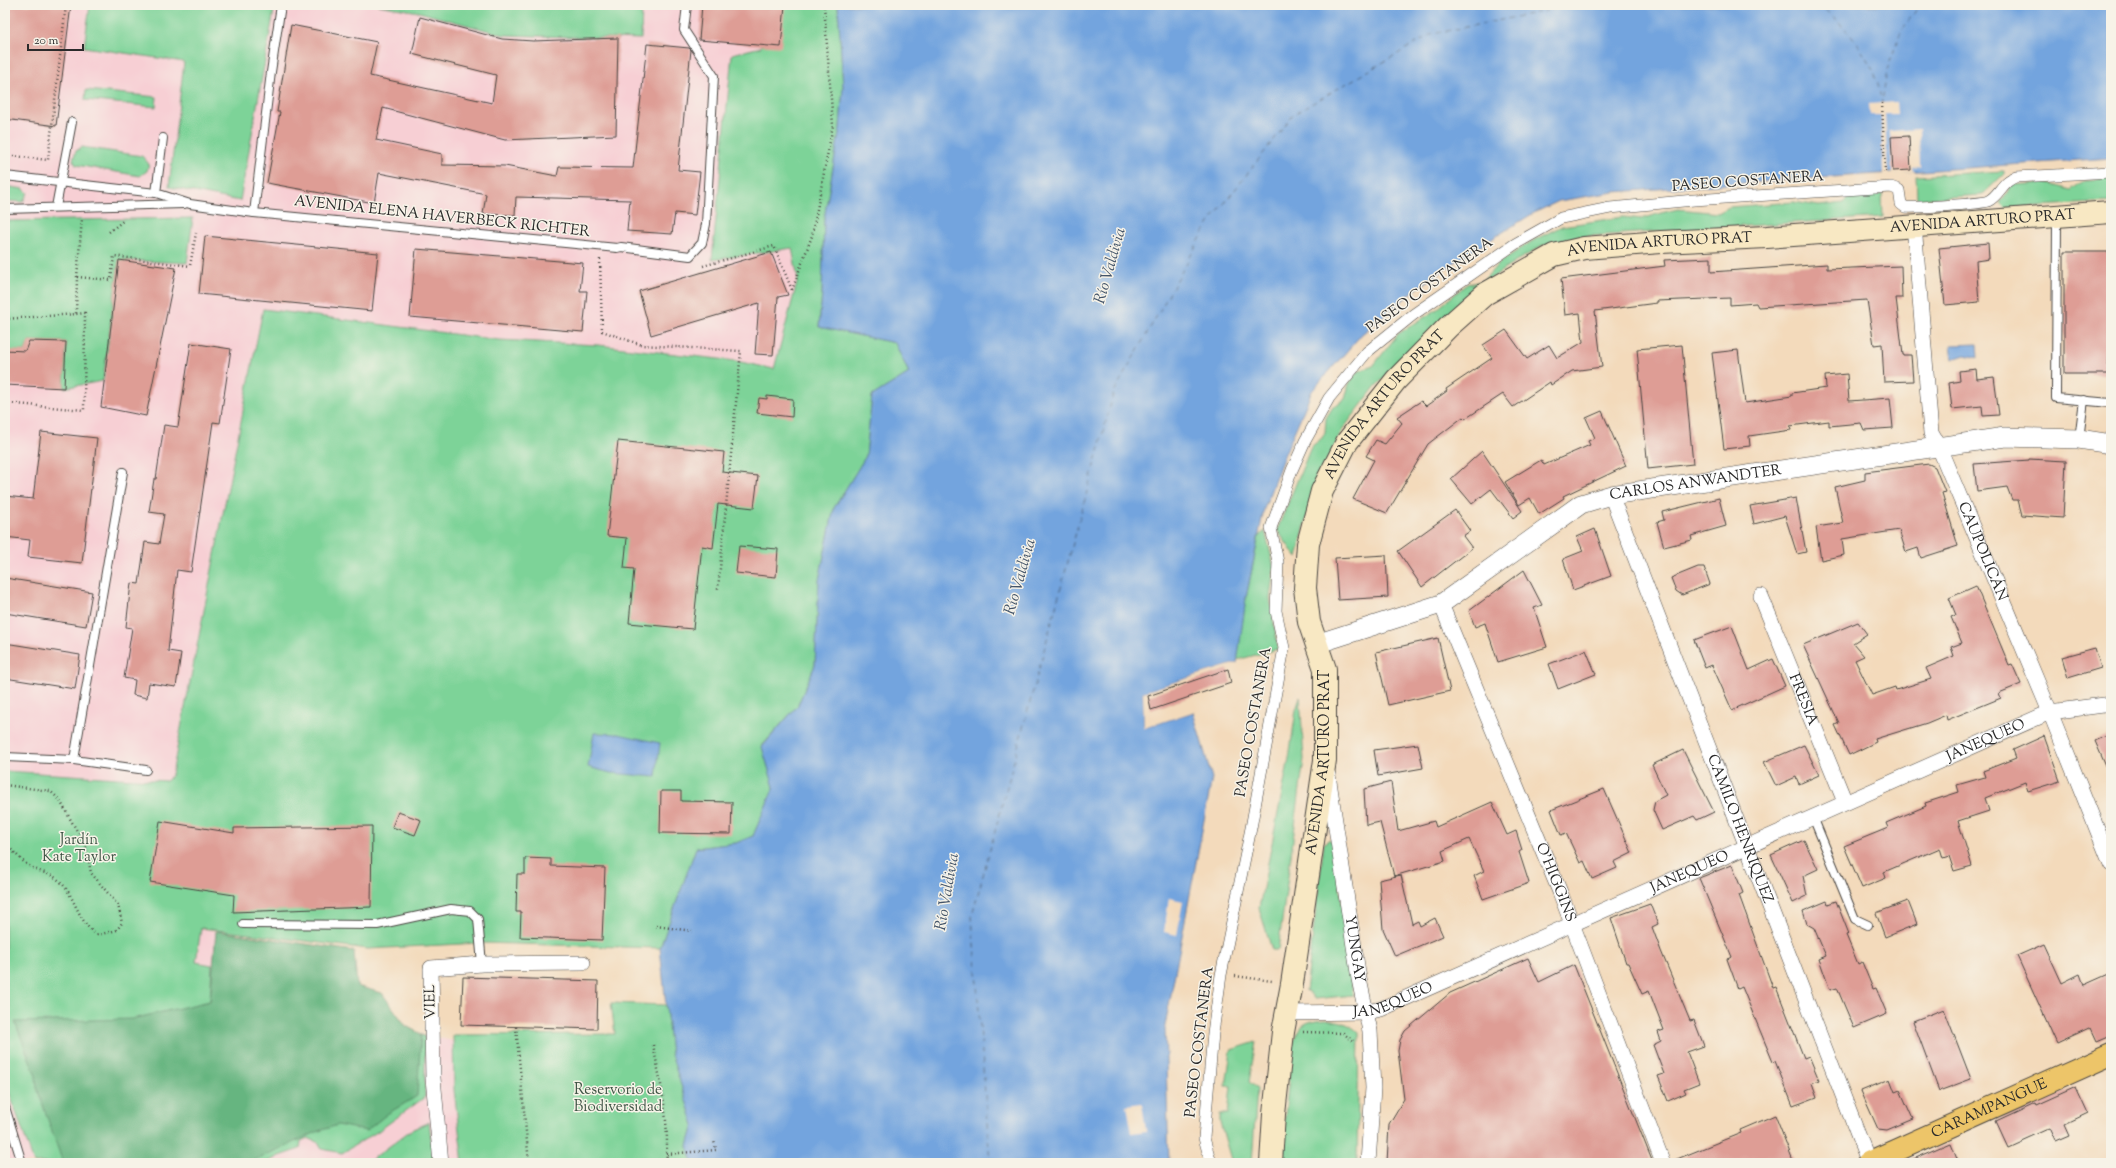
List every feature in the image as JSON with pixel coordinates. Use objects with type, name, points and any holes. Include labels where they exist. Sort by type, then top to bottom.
[{"type":"main road","name":"AVENIDA ARTURO PRAT","points":[[1271,1163],[1282,1032],[1292,984],[1326,760],[1325,669],[1309,622],[1304,588],[1308,544],[1322,491],[1347,442],[1396,380],[1448,326],[1485,294],[1522,271],[1554,255],[1584,248],[2111,212]]},
{"type":"main road","name":"CARAMPANGUE","points":[[1869,1163],[2111,1054]]},
{"type":"street","points":[[1886,187],[1896,188],[1899,190],[1901,204],[1909,207],[1987,201],[2009,180],[2016,177],[2111,172]]},
{"type":"street","name":"PASEO COSTANERA","points":[[1211,1163],[1204,1138],[1213,1033],[1221,975],[1251,828],[1284,648],[1276,611],[1279,566],[1271,533],[1273,522],[1295,462],[1329,398],[1367,352],[1414,314],[1471,273],[1515,244],[1561,218],[1610,208],[1694,200],[1886,187]]},
{"type":"street","name":"CAUPOLICÁN","points":[[1914,225],[1931,433],[1938,445],[2111,862]]},
{"type":"street","name":"CARLOS ANWANDTER","points":[[1316,644],[1441,604],[1581,504],[1611,495],[1938,445],[2005,437],[2079,439],[2111,444]]},
{"type":"street","name":"CAMILO HENRÍQUEZ","points":[[1611,495],[1869,1163]]},
{"type":"street","name":"FRESIA","points":[[1761,596],[1845,802]]},
{"type":"street","name":"O'HIGGINS","points":[[1441,604],[1572,925],[1663,1163]]},
{"type":"street","name":"JANEQUEO","points":[[1286,1013],[1366,1012],[1381,1008],[1572,925],[1845,802],[2050,712],[2111,704]]},
{"type":"street","name":"YUNGAY","points":[[1326,760],[1359,979],[1370,1031],[1373,1088],[1368,1163]]},
{"type":"street","name":"VIEL","points":[[440,1163],[432,1078],[431,968],[482,964],[583,963]]},
{"type":"lane","points":[[254,213],[271,72],[281,5]]},
{"type":"lane","name":"AVENIDA ELENA HAVERBECK RICHTER","points":[[5,209],[190,204],[254,213],[617,248],[621,247],[690,256],[702,243],[706,224],[714,76],[684,30],[687,5]]},
{"type":"lane","points":[[56,207],[72,122]]},
{"type":"lane","points":[[156,193],[163,138]]},
{"type":"lane","name":"AVENIDA ELENA HAVERBECK RICHTER","points":[[5,176],[156,193],[190,204]]},
{"type":"lane","points":[[2057,216],[2056,398],[2110,403]]},
{"type":"lane","points":[[2079,439],[2084,400]]},
{"type":"lane","points":[[74,760],[123,472]]},
{"type":"lane","points":[[5,757],[74,760],[146,770]]},
{"type":"lane","points":[[1813,817],[1855,919],[1868,925]]},
{"type":"lane","points":[[244,924],[377,925],[451,909],[470,911],[478,919],[482,964]]},
{"type":"lane","points":[[5,1107],[22,1163]]},
{"type":"path","points":[[5,156],[48,160],[66,5]]},
{"type":"path","points":[[702,266],[774,246],[792,290],[812,236],[833,124],[824,5]]},
{"type":"path","points":[[1882,103],[1886,187]]},
{"type":"path","points":[[76,314],[77,277],[84,207]]},
{"type":"path","points":[[77,277],[111,280],[114,256],[190,266],[196,233]]},
{"type":"path","points":[[592,245],[600,258],[602,331],[642,345],[741,350],[718,589]]},
{"type":"path","points":[[5,319],[85,313],[84,410],[5,403]]},
{"type":"path","points":[[5,785],[50,791],[59,800],[86,847],[91,873],[118,905],[122,923],[118,930],[98,935],[93,932],[74,906],[66,888],[55,876],[30,866],[5,844]]},
{"type":"path","points":[[656,926],[692,931]]},
{"type":"path","points":[[1221,975],[1292,984]]},
{"type":"path","points":[[516,1027],[529,1163]]},
{"type":"path","points":[[1299,1032],[1343,1033],[1353,1041],[1354,1046]]},
{"type":"path","points":[[653,1045],[667,1127],[666,1163]]},
{"type":"path","points":[[667,1154],[716,1150],[714,1141]]},
{"type":"shaded area","points":[[5,5],[838,5],[833,174],[774,369],[736,361],[598,345],[499,340],[167,781],[140,919],[216,931],[210,1001],[405,1031],[468,1044],[615,1034],[611,1003],[666,1005],[670,1047],[688,1146],[693,1163],[5,1163]]},
{"type":"green space","points":[[90,5],[275,5],[240,201],[169,187],[184,62],[84,47]]},
{"type":"green space","points":[[378,5],[642,5],[641,39],[504,35],[419,12]]},
{"type":"green space","name":"Jardín Kate Taylor","points":[[764,5],[838,5],[843,87],[840,128],[824,219],[822,294],[819,327],[895,343],[909,373],[872,396],[866,456],[834,508],[819,580],[815,665],[798,705],[762,746],[774,787],[753,836],[736,843],[696,848],[660,948],[480,943],[368,949],[201,928],[196,962],[212,965],[210,1001],[425,1036],[425,1097],[377,1132],[342,1153],[322,1149],[319,1143],[308,1138],[301,1141],[300,1149],[279,1156],[266,1163],[34,1163],[8,1089],[5,1074],[5,1009],[10,1007],[5,992],[5,771],[167,781],[172,774],[263,309],[499,340],[598,345],[736,361],[774,369],[798,279],[792,248],[712,260],[732,54],[761,47]]},
{"type":"green space","points":[[86,90],[157,97],[156,107],[85,100]]},
{"type":"green space","points":[[82,147],[142,156],[149,164],[147,171],[140,176],[76,165],[73,160],[76,151]]},
{"type":"green space","points":[[2004,171],[2004,174],[1982,195],[1917,199],[1916,176]]},
{"type":"green space","points":[[2111,178],[2111,202],[2005,208],[2000,203],[2012,185],[2044,183],[2071,190],[2085,180]]},
{"type":"green space","points":[[5,186],[24,189],[28,193],[23,202],[5,201]]},
{"type":"green space","points":[[1882,194],[1883,217],[1574,237],[1541,246],[1500,272],[1459,302],[1375,387],[1343,429],[1314,488],[1297,558],[1277,530],[1311,447],[1322,438],[1325,432],[1326,418],[1333,407],[1345,399],[1349,384],[1357,372],[1373,366],[1398,334],[1436,310],[1467,284],[1483,281],[1500,262],[1534,240],[1562,226],[1623,217],[1642,219],[1678,209],[1718,213],[1729,207],[1794,202],[1819,206],[1844,203],[1849,196]]},
{"type":"green space","points":[[193,218],[187,263],[119,260],[103,381],[64,388],[66,342],[29,341],[25,351],[5,351],[5,221]]},
{"type":"green space","points":[[1265,531],[1274,567],[1270,598],[1278,649],[1237,660],[1246,598],[1259,536]]},
{"type":"green space","points":[[1300,697],[1304,759],[1278,950],[1272,950],[1259,908],[1289,758],[1296,710]]},
{"type":"green space","points":[[1330,839],[1335,845],[1353,995],[1315,999],[1306,991],[1324,843]]},
{"type":"green space","points":[[216,931],[354,951],[357,986],[382,993],[406,1026],[421,1034],[417,1096],[387,1114],[366,1131],[338,1125],[319,1131],[254,1160],[252,1163],[63,1163],[37,1088],[36,1076],[15,1022],[132,1019],[210,1001]]},
{"type":"green space","name":"Reservorio de Biodiversidad","points":[[611,1003],[666,1005],[671,1054],[694,1125],[688,1146],[693,1163],[463,1163],[454,1090],[453,1035],[615,1034]]},
{"type":"green space","points":[[1326,1019],[1344,1023],[1359,1033],[1357,1163],[1280,1163],[1294,1041],[1299,1030],[1306,1023]]},
{"type":"green space","points":[[1256,1042],[1249,1082],[1257,1088],[1252,1163],[1232,1163],[1220,1122],[1220,1114],[1228,1114],[1231,1086],[1226,1086],[1231,1050]]},
{"type":"green space","points":[[429,1122],[434,1163],[367,1163],[411,1130]]},
{"type":"water","name":"Río Valdivia","points":[[838,5],[2111,5],[2111,158],[1614,192],[1559,201],[1532,214],[1455,262],[1415,290],[1362,334],[1312,391],[1283,458],[1264,509],[1246,598],[1237,663],[1143,692],[1144,728],[1193,712],[1212,778],[1165,1026],[1169,1163],[693,1163],[688,1146],[694,1125],[671,1054],[660,948],[696,848],[736,843],[753,836],[774,787],[762,747],[798,705],[815,665],[819,580],[834,508],[866,456],[872,396],[909,373],[895,343],[819,327],[822,294],[824,219],[840,128],[843,87]]},
{"type":"water","points":[[1977,344],[1978,358],[1965,355],[1953,359],[1951,345]]},
{"type":"water","points":[[594,733],[618,734],[660,743],[656,777],[611,773],[588,767]]},
{"type":"pier","points":[[1896,102],[1897,114],[1885,114],[1888,174],[1883,174],[1881,115],[1870,115],[1869,104]]},
{"type":"pier","points":[[1919,129],[1920,167],[1913,168],[1914,172],[1892,174],[1890,131]]},
{"type":"pier","points":[[1237,663],[1237,665],[1145,694],[1145,725],[1192,710],[1195,711],[1144,728],[1143,692]]},
{"type":"pier","points":[[1169,898],[1183,901],[1177,935],[1164,932]]},
{"type":"pier","points":[[1142,1103],[1146,1131],[1132,1133],[1127,1105]]},
{"type":"building","points":[[5,5],[71,5],[56,126],[5,119]]},
{"type":"building","points":[[702,5],[785,5],[781,47],[699,40]]},
{"type":"building","points":[[420,17],[502,39],[533,41],[618,38],[616,135],[505,140],[383,108],[376,140],[442,154],[442,165],[505,166],[557,176],[559,167],[633,168],[647,44],[689,48],[691,50],[678,170],[700,172],[695,215],[675,213],[672,234],[627,231],[630,200],[516,197],[515,215],[483,214],[486,194],[379,173],[374,203],[267,183],[280,112],[277,112],[291,25],[377,42],[370,76],[492,103],[496,75],[412,54]]},
{"type":"building","points":[[1909,136],[1911,170],[1893,171],[1891,137]]},
{"type":"building","points":[[205,236],[378,253],[372,311],[199,294]]},
{"type":"building","points":[[1988,243],[1989,259],[1976,261],[1979,302],[1945,305],[1939,248]]},
{"type":"building","points":[[416,249],[583,263],[580,291],[587,291],[583,332],[410,317]]},
{"type":"building","points":[[771,252],[788,295],[778,297],[773,355],[755,354],[759,303],[651,335],[639,291]]},
{"type":"building","points":[[2064,252],[2111,252],[2108,374],[2064,374]]},
{"type":"building","points":[[1711,258],[1711,272],[1827,264],[1827,269],[1901,266],[1902,298],[1896,298],[1903,355],[1911,355],[1913,381],[1884,382],[1882,344],[1874,345],[1867,300],[1758,307],[1756,303],[1730,305],[1730,298],[1657,301],[1657,303],[1595,311],[1602,367],[1572,371],[1551,385],[1550,382],[1513,407],[1503,394],[1465,419],[1463,417],[1428,444],[1387,513],[1353,499],[1374,460],[1366,456],[1376,440],[1385,444],[1402,423],[1397,417],[1421,401],[1426,406],[1447,391],[1446,389],[1492,358],[1483,345],[1506,330],[1527,359],[1549,345],[1557,358],[1583,342],[1580,313],[1565,315],[1561,279],[1665,266],[1664,260]]},
{"type":"building","points":[[119,260],[176,268],[146,416],[101,407]]},
{"type":"building","points":[[29,341],[66,342],[64,388],[5,385],[5,350],[25,351]]},
{"type":"building","points":[[191,343],[231,349],[220,423],[213,422],[191,572],[177,570],[168,651],[181,653],[176,687],[149,683],[147,698],[133,695],[135,680],[124,678],[132,628],[126,627],[131,583],[139,584],[145,542],[159,544],[164,514],[149,512],[154,479],[156,479],[164,425],[178,427]]},
{"type":"building","points":[[1682,345],[1693,464],[1648,469],[1637,349]]},
{"type":"building","points":[[1738,350],[1745,403],[1792,396],[1792,393],[1826,388],[1825,376],[1847,374],[1849,401],[1890,398],[1893,428],[1864,430],[1861,423],[1829,426],[1829,421],[1790,426],[1791,430],[1749,436],[1750,446],[1724,449],[1712,353]]},
{"type":"building","points":[[1976,369],[1977,379],[1994,377],[1999,415],[1983,416],[1982,406],[1952,409],[1949,383],[1960,381],[1959,371]]},
{"type":"building","points":[[767,396],[793,399],[792,417],[757,413],[759,398],[767,399]]},
{"type":"building","points":[[1602,411],[1626,466],[1563,496],[1564,498],[1539,514],[1530,498],[1519,505],[1505,482],[1541,460],[1544,465],[1590,445],[1588,441],[1595,438],[1586,418]]},
{"type":"building","points":[[41,432],[97,438],[82,563],[28,557],[30,540],[5,537],[5,496],[33,499]]},
{"type":"building","points":[[618,441],[724,452],[722,472],[758,476],[754,508],[718,504],[713,548],[702,546],[693,629],[629,623],[634,569],[624,568],[627,538],[607,536]]},
{"type":"building","points":[[1482,451],[1522,511],[1513,518],[1491,489],[1472,504],[1451,479]]},
{"type":"building","points":[[2029,459],[2066,461],[2063,518],[2022,515],[2018,500],[2012,500],[2007,487],[1977,491],[1974,464]]},
{"type":"building","points":[[1929,464],[1935,467],[1945,492],[1942,493],[1958,546],[1921,558],[1918,548],[1906,552],[1899,530],[1842,539],[1844,555],[1821,560],[1816,527],[1843,523],[1835,487],[1865,480],[1865,472]]},
{"type":"building","points":[[1719,498],[1726,526],[1691,536],[1692,540],[1664,547],[1657,522],[1664,520],[1662,512]]},
{"type":"building","points":[[1796,498],[1806,552],[1797,554],[1785,516],[1754,524],[1750,506]]},
{"type":"building","points":[[1455,510],[1470,531],[1463,536],[1472,548],[1422,587],[1398,551]]},
{"type":"building","points":[[1595,529],[1611,576],[1573,590],[1563,559],[1583,551],[1577,537]]},
{"type":"building","points":[[739,546],[778,549],[776,577],[736,573]]},
{"type":"building","points":[[1386,555],[1388,597],[1338,600],[1335,558]]},
{"type":"building","points":[[1698,567],[1704,567],[1710,584],[1682,595],[1676,591],[1671,578]]},
{"type":"building","points":[[1524,570],[1542,605],[1534,608],[1547,647],[1498,662],[1485,623],[1475,627],[1469,611]]},
{"type":"building","points":[[5,578],[92,592],[86,626],[5,613]]},
{"type":"building","points":[[1976,586],[2009,665],[2012,664],[2021,684],[1999,693],[2001,698],[1947,720],[1946,715],[1927,723],[1875,739],[1876,742],[1849,755],[1835,725],[1839,723],[1803,645],[1858,622],[1867,634],[1853,643],[1864,656],[1855,660],[1872,695],[1895,687],[1896,690],[1931,679],[1926,668],[1954,656],[1951,647],[1962,643],[1951,617],[1956,615],[1949,598]]},
{"type":"building","points":[[1732,626],[1749,670],[1773,659],[1785,686],[1732,710],[1712,665],[1705,668],[1694,640]]},
{"type":"building","points":[[1438,638],[1450,691],[1388,705],[1376,652]]},
{"type":"building","points":[[5,643],[80,655],[75,689],[5,678]]},
{"type":"building","points":[[2095,648],[2101,668],[2068,678],[2062,657]]},
{"type":"building","points":[[1586,650],[1596,674],[1558,689],[1549,664]]},
{"type":"building","points":[[1228,669],[1231,683],[1151,710],[1148,696]]},
{"type":"building","points":[[2111,734],[2111,778],[2095,741]]},
{"type":"building","points":[[2044,736],[2060,781],[2028,791],[2025,782],[1985,798],[1989,811],[1958,821],[1972,866],[1954,871],[1949,856],[1943,858],[1940,848],[1884,872],[1886,878],[1862,888],[1844,846],[1888,828],[1886,823],[1926,806],[1925,803],[1959,792],[1957,785],[1985,777],[1983,771],[2016,758],[2013,750]]},
{"type":"building","points":[[1418,744],[1423,768],[1378,776],[1374,750]]},
{"type":"building","points":[[1804,745],[1819,775],[1799,784],[1796,777],[1776,786],[1764,762]]},
{"type":"building","points":[[1683,750],[1714,812],[1697,820],[1694,816],[1662,830],[1653,810],[1655,801],[1666,795],[1652,765]]},
{"type":"building","points":[[1391,782],[1398,831],[1434,821],[1436,827],[1492,802],[1507,835],[1516,831],[1522,850],[1519,852],[1529,883],[1483,899],[1474,876],[1484,871],[1469,839],[1442,851],[1445,861],[1394,876],[1380,822],[1366,825],[1364,789]]},
{"type":"building","points":[[1604,789],[1632,853],[1614,862],[1617,868],[1592,879],[1584,861],[1580,863],[1566,833],[1561,835],[1551,810]]},
{"type":"building","points":[[661,791],[681,791],[681,801],[732,802],[731,834],[660,833]]},
{"type":"building","points":[[398,812],[421,820],[415,835],[392,827]]},
{"type":"building","points":[[160,821],[234,833],[234,828],[372,826],[371,907],[233,912],[234,895],[150,882]]},
{"type":"building","points":[[1804,840],[1818,869],[1803,876],[1807,896],[1793,903],[1771,855]]},
{"type":"building","points":[[525,858],[551,859],[551,866],[605,868],[602,940],[520,937],[521,912],[516,912],[517,874],[525,874]]},
{"type":"building","points":[[1732,865],[1743,893],[1739,895],[1773,988],[1776,987],[1804,1058],[1809,1056],[1819,1080],[1812,1083],[1817,1097],[1793,1106],[1742,987],[1738,989],[1727,959],[1732,957],[1699,878]]},
{"type":"building","points":[[1401,875],[1412,924],[1418,921],[1420,926],[1435,918],[1443,936],[1395,956],[1383,929],[1379,880]]},
{"type":"building","points":[[1827,901],[1828,904],[1836,901],[1849,934],[1846,935],[1858,964],[1862,962],[1873,989],[1876,988],[1887,1014],[1854,1028],[1837,988],[1830,990],[1819,959],[1826,956],[1814,928],[1807,924],[1803,911]]},
{"type":"building","points":[[1908,901],[1917,924],[1885,937],[1876,913]]},
{"type":"building","points":[[1650,904],[1658,924],[1652,927],[1661,951],[1690,1021],[1694,1020],[1704,1046],[1687,1052],[1699,1083],[1684,1089],[1686,1093],[1668,1101],[1658,1076],[1664,1074],[1653,1045],[1661,1041],[1658,1032],[1664,1030],[1649,991],[1642,994],[1628,963],[1626,963],[1611,918]]},
{"type":"building","points":[[2044,944],[2062,983],[2080,974],[2084,985],[2111,973],[2111,1035],[2097,1041],[2091,1028],[2057,1044],[2017,956]]},
{"type":"building","points":[[1528,958],[1539,982],[1574,965],[1653,1163],[1387,1163],[1389,1124],[1404,1099],[1398,1051],[1400,1040],[1405,1031],[1450,993]]},
{"type":"building","points":[[463,977],[598,981],[597,1029],[461,1025]]},
{"type":"building","points":[[1944,1009],[1971,1079],[1939,1091],[1913,1021]]},
{"type":"building","points":[[1890,1079],[1895,1092],[1900,1090],[1913,1119],[1887,1130],[1878,1129],[1861,1091]]},
{"type":"building","points":[[2076,1087],[2088,1113],[2065,1124],[2070,1135],[2056,1141],[2050,1128],[2008,1147],[1996,1121],[2035,1103],[2036,1105]]},
{"type":"building","points":[[1775,1115],[1794,1163],[1672,1163],[1672,1161],[1741,1133],[1740,1130]]},
{"type":"building","points":[[1951,1143],[1959,1163],[1904,1163]]},
{"type":"ferry route","points":[[990,1163],[972,916],[1114,392],[1209,223],[1294,114],[1432,34],[1575,5]]},
{"type":"ferry route","points":[[1818,5],[1842,26],[1862,51],[1875,74],[1882,103],[1887,70],[1901,31],[1920,5]]}]
